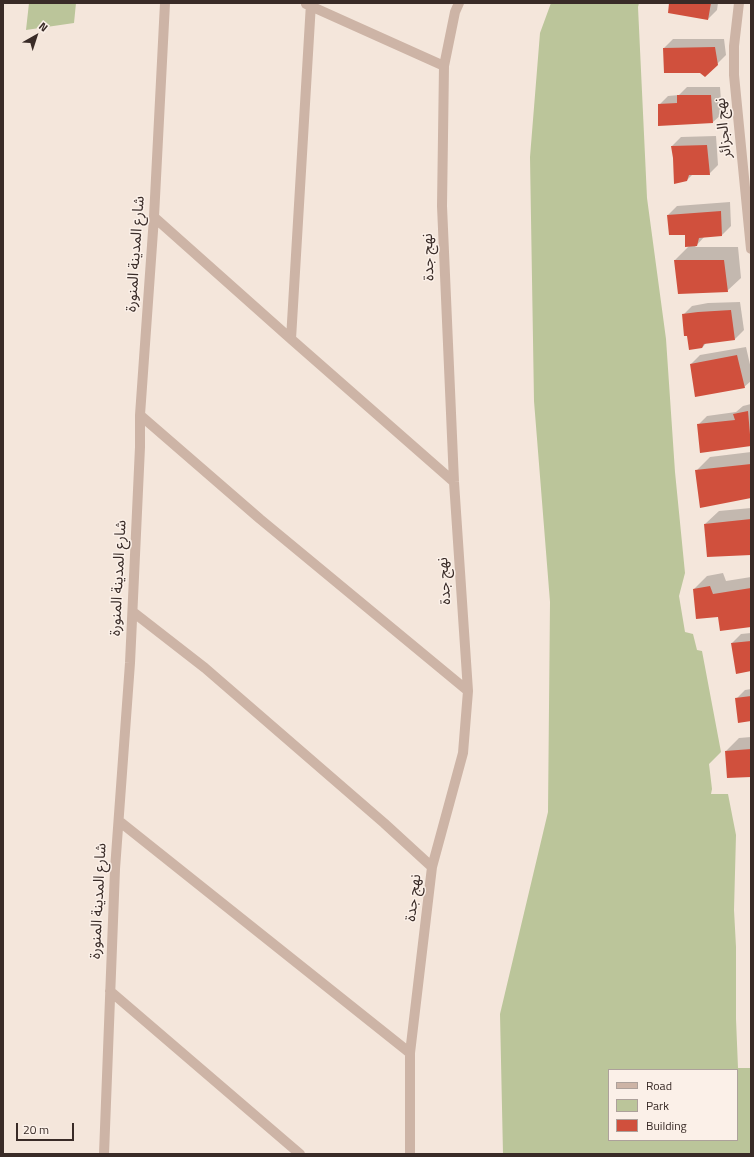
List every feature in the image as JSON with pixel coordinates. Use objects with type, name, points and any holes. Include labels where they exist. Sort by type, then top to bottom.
[{"type":"street","name":"شارع المدينة المنورة","points":[[104,1154],[115,869],[133,612],[140,415],[154,217],[165,3]]},
{"type":"street","name":"نهج جدة","points":[[410,1154],[410,1053],[432,868],[462,753],[468,690],[454,482],[442,206],[444,66],[458,3]]},
{"type":"street","name":"نهج الجزائر","points":[[739,3],[734,46],[734,75],[751,249]]},
{"type":"street","points":[[291,339],[308,4],[444,66]]},
{"type":"street","points":[[154,217],[454,482]]},
{"type":"street","points":[[140,415],[260,519],[468,690]]},
{"type":"street","points":[[133,612],[205,668],[384,823],[432,868]]},
{"type":"street","points":[[118,821],[410,1053]]},
{"type":"street","points":[[110,991],[300,1154]]},
{"type":"green space","points":[[29,3],[76,3],[74,23],[26,30]]},
{"type":"green space","points":[[551,3],[639,3],[647,198],[666,339],[675,472],[685,573],[679,596],[685,632],[693,634],[697,650],[702,651],[721,752],[709,764],[712,789],[711,794],[728,794],[736,835],[734,910],[738,1068],[751,1068],[751,1154],[503,1154],[500,1014],[548,812],[550,602],[534,401],[530,157],[540,33]]},
{"type":"building","points":[[669,3],[711,3],[708,20],[668,13]]},
{"type":"building","points":[[715,47],[718,65],[705,77],[700,73],[664,73],[663,48]]},
{"type":"building","points":[[677,95],[711,95],[713,123],[658,126],[658,104],[677,103]]},
{"type":"building","points":[[707,145],[710,175],[689,175],[687,181],[674,184],[671,146]]},
{"type":"building","points":[[721,211],[722,236],[699,238],[697,246],[685,247],[685,235],[669,235],[667,215]]},
{"type":"building","points":[[674,260],[724,260],[728,292],[678,294]]},
{"type":"building","points":[[731,310],[735,340],[704,344],[702,348],[689,350],[687,336],[684,336],[682,314]]},
{"type":"building","points":[[737,355],[745,388],[695,397],[690,364]]},
{"type":"building","points":[[748,411],[751,446],[700,453],[697,424],[735,420],[733,414]]},
{"type":"building","points":[[751,464],[751,498],[700,508],[695,470]]},
{"type":"building","points":[[751,519],[751,555],[707,557],[704,524]]},
{"type":"building","points":[[710,586],[713,594],[751,588],[751,627],[720,631],[718,617],[696,619],[693,589]]},
{"type":"building","points":[[751,641],[751,671],[736,674],[731,643]]},
{"type":"building","points":[[751,696],[751,721],[738,723],[735,698]]},
{"type":"building","points":[[751,749],[751,777],[727,778],[725,751]]}]
